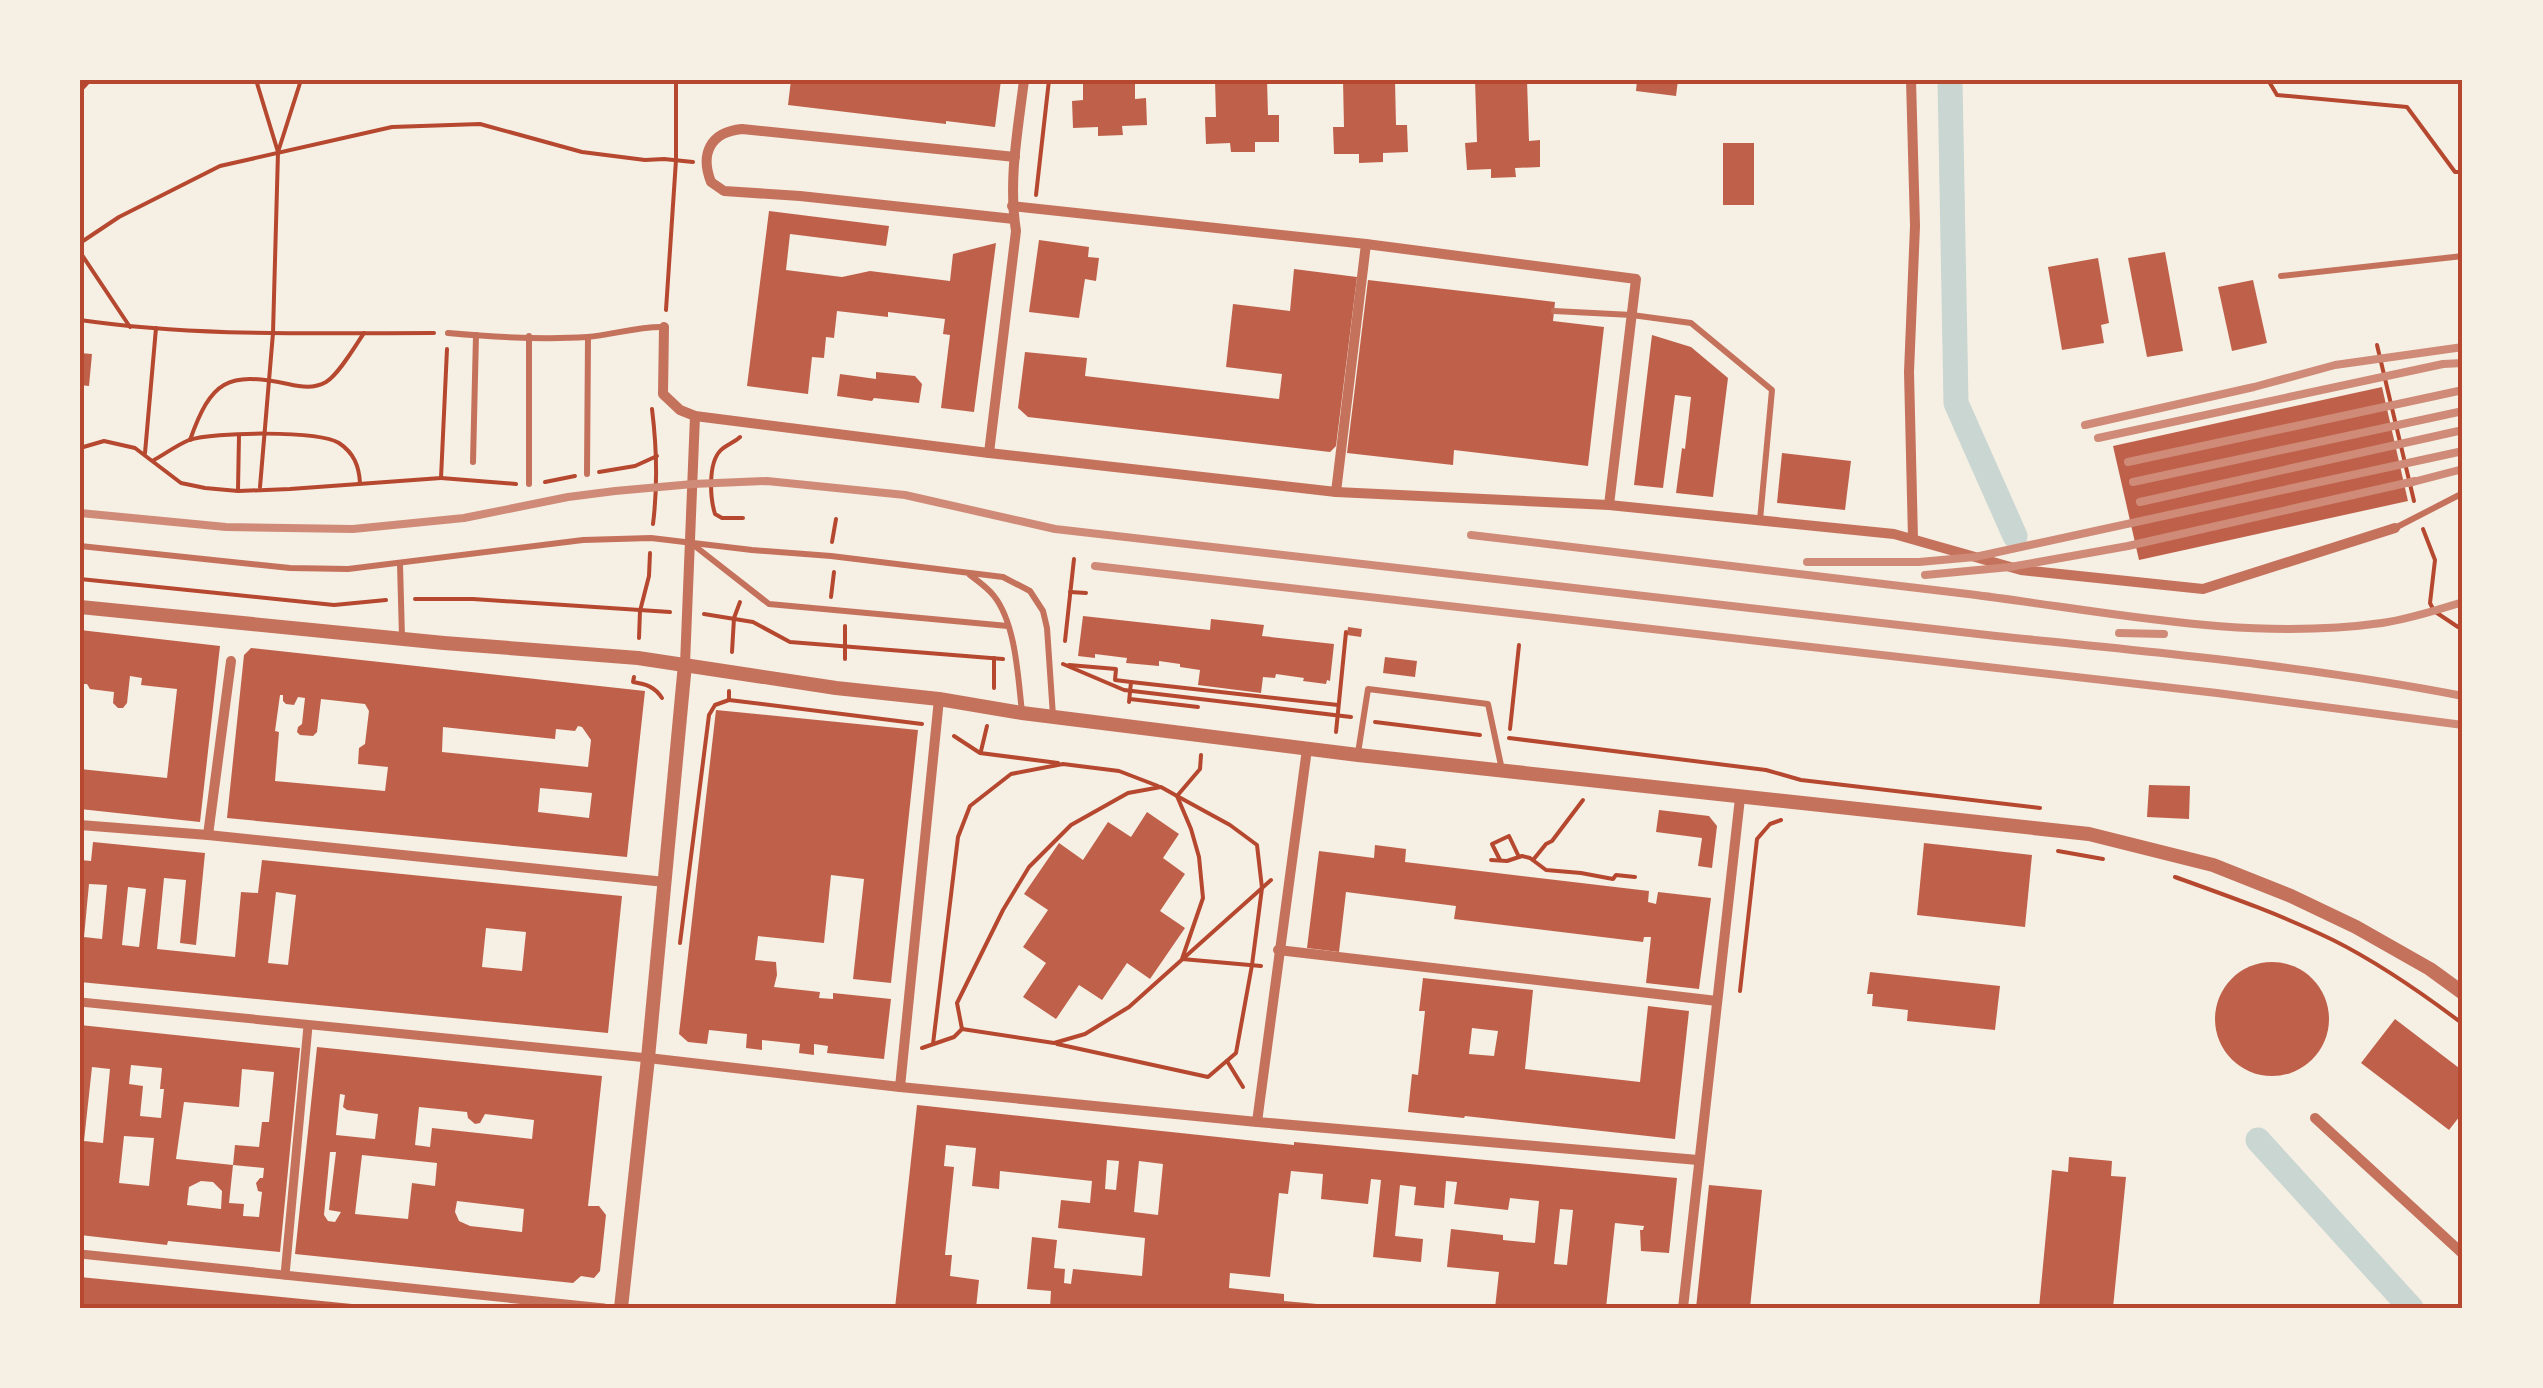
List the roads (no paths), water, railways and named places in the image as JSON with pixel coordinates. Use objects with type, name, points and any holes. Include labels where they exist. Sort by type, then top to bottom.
[{"type":"street","points":[[989,452],[1016,230],[1012,206],[1024,80]]},
{"type":"street","points":[[1911,80],[1915,226],[1909,372],[1912,539]]},
{"type":"street","points":[[1014,219],[724,191],[711,182],[707,164],[714,138],[742,130],[1015,157]]},
{"type":"street","points":[[1012,206],[1366,244],[1636,279],[1609,505]]},
{"type":"street","points":[[1336,492],[1366,244]]},
{"type":"street","points":[[664,327],[663,394],[680,410],[695,416],[989,452],[1336,492],[1609,505],[1894,534],[2020,570],[2203,590],[2395,528]]},
{"type":"street","points":[[620,1308],[685,664],[695,416]]},
{"type":"street","points":[[80,607],[402,640],[638,658],[1306,749],[2090,834],[2213,865],[2291,896],[2356,927],[2430,969],[2463,993]]},
{"type":"street","points":[[208,835],[231,661]]},
{"type":"street","points":[[900,1087],[940,699]]},
{"type":"street","points":[[1257,1122],[1306,749]]},
{"type":"street","points":[[1682,1308],[1740,798]]},
{"type":"street","points":[[80,825],[666,882]]},
{"type":"street","points":[[1278,950],[1718,1001]]},
{"type":"street","points":[[80,1002],[1257,1122],[1698,1160]]},
{"type":"street","points":[[285,1276],[308,1026]]},
{"type":"street","points":[[2314,1118],[2463,1254]]},
{"type":"street","points":[[80,1254],[604,1308]]},
{"type":"lane","points":[[2280,276],[2463,256]]},
{"type":"lane","points":[[1554,311],[1691,322],[1772,390],[1760,520]]},
{"type":"lane","points":[[448,333],[588,337],[664,327]]},
{"type":"lane","points":[[473,462],[476,336]]},
{"type":"lane","points":[[528,336],[529,484]]},
{"type":"lane","points":[[587,474],[588,337]]},
{"type":"lane","points":[[2395,528],[2463,492]]},
{"type":"lane","points":[[80,546],[290,568],[348,569],[583,540],[650,538],[1003,577],[1030,590],[1043,611],[1053,717]]},
{"type":"lane","points":[[690,543],[769,604],[1008,626]]},
{"type":"lane","points":[[400,564],[402,640]]},
{"type":"lane","points":[[968,573],[994,596],[1004,612],[1016,660],[1022,713]]},
{"type":"lane","points":[[1358,755],[1368,688],[1488,704],[1502,771]]},
{"type":"waterway","points":[[1950,80],[1956,403],[2015,536]]},
{"type":"waterway","points":[[2258,1140],[2411,1308]]},
{"type":"railway","points":[[2085,425],[2335,365],[2463,347]]},
{"type":"railway","points":[[2098,438],[2443,364],[2463,363]]},
{"type":"railway","points":[[2128,462],[2463,390]]},
{"type":"railway","points":[[2133,482],[2463,411]]},
{"type":"railway","points":[[2140,502],[2463,430]]},
{"type":"railway","points":[[1807,562],[1919,562],[1975,557],[2463,451]]},
{"type":"railway","points":[[2409,483],[2463,469]]},
{"type":"railway","points":[[80,513],[226,527],[353,529],[464,518],[615,491],[767,481],[905,495],[1055,529],[2230,661],[2463,696]]},
{"type":"railway","points":[[1925,575],[2010,567],[2128,546],[2415,481]]},
{"type":"railway","points":[[1471,535],[2226,627],[2330,628],[2382,623],[2463,602]]},
{"type":"railway","points":[[1095,566],[2217,693],[2463,725]]},
{"type":"railway","points":[[2119,633],[2164,634]]}]
